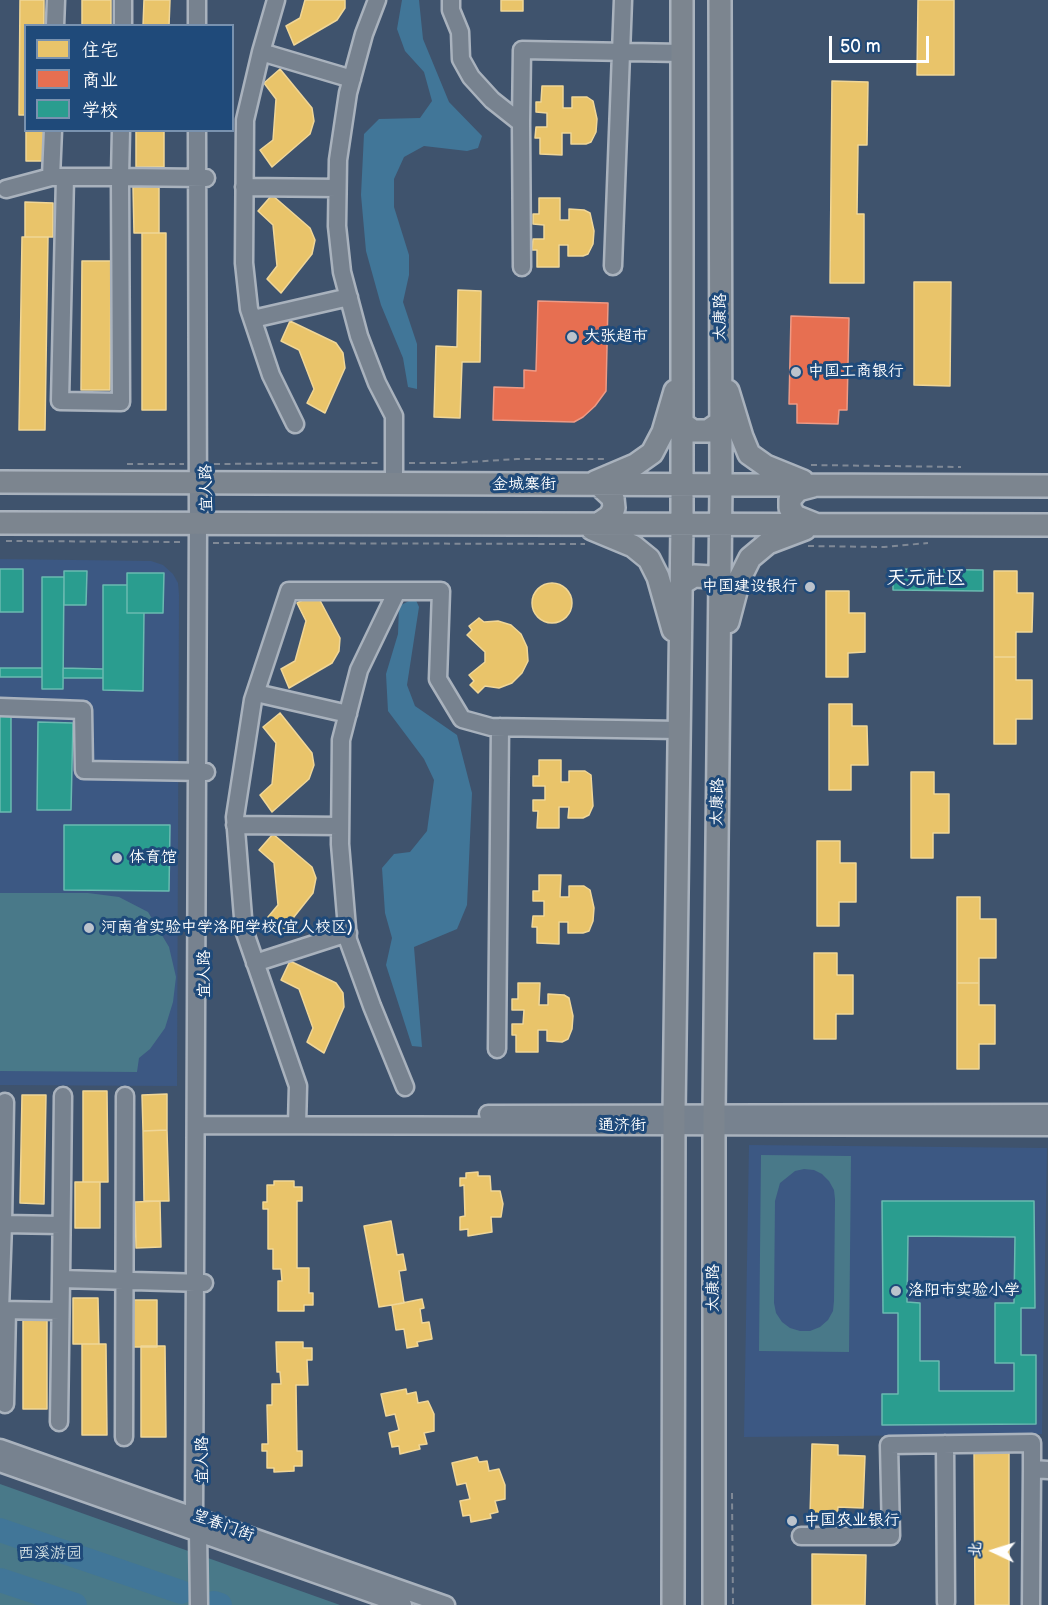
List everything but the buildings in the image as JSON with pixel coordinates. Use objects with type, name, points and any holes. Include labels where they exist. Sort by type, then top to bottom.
[{"type":"main road","points":[[673,1605],[674,1120],[682,525],[682,0]]},
{"type":"main road","name":"太康路","points":[[714,1605],[714,1120],[722,485],[720,0]]},
{"type":"main road","points":[[592,485],[635,465],[652,453],[663,432],[682,366]]},
{"type":"main road","points":[[721,366],[749,454],[766,466],[815,485]]},
{"type":"main road","points":[[682,423],[693,430],[708,431],[721,422]]},
{"type":"main road","name":"金城寨街","points":[[0,482],[202,474],[394,474],[592,485],[1048,486]]},
{"type":"main road","points":[[591,531],[610,516],[614,508],[613,498],[592,485]]},
{"type":"main road","points":[[815,485],[798,490],[790,499],[790,508],[795,516],[816,525]]},
{"type":"main road","points":[[0,523],[202,533],[591,531],[682,525],[1048,525]]},
{"type":"main road","points":[[719,658],[739,580],[750,558],[768,543],[816,525]]},
{"type":"main road","points":[[591,531],[633,546],[649,559],[658,577],[680,654]]},
{"type":"main road","points":[[681,584],[694,576],[712,577],[720,584]]},
{"type":"street","points":[[55,24],[56,0]]},
{"type":"street","points":[[123,0],[123,24]]},
{"type":"street","points":[[197,0],[197,24]]},
{"type":"street","points":[[206,0],[206,24]]},
{"type":"street","points":[[276,0],[245,120],[244,263],[249,309],[271,375],[295,424]]},
{"type":"street","points":[[377,0],[364,34],[352,79],[338,160],[337,226],[342,272],[359,336],[377,383],[394,416],[394,474]]},
{"type":"street","points":[[451,0],[451,10],[460,32],[461,59],[471,76],[492,100],[521,123]]},
{"type":"street","points":[[614,267],[623,0]]},
{"type":"street","points":[[522,267],[522,50],[682,53]]},
{"type":"street","points":[[261,52],[352,79]]},
{"type":"street","points":[[52,132],[58,177],[60,401],[121,402],[121,132]]},
{"type":"street","name":"宜人路","points":[[197,132],[201,178],[202,474],[199,1605]]},
{"type":"street","name":"宜人路","points":[[201,178],[206,132]]},
{"type":"street","points":[[2,189],[58,177],[201,178]]},
{"type":"street","points":[[244,187],[338,188]]},
{"type":"street","points":[[253,319],[349,297]]},
{"type":"street","points":[[297,1120],[298,1086],[244,930],[235,817],[256,693],[289,591],[441,591],[438,679],[462,719],[491,727],[680,730]]},
{"type":"street","points":[[397,591],[359,670],[341,741],[340,826],[348,940],[405,1086]]},
{"type":"street","points":[[256,693],[348,714]]},
{"type":"street","points":[[0,707],[83,710],[84,770],[201,772]]},
{"type":"street","points":[[497,1049],[500,727]]},
{"type":"street","points":[[236,825],[340,826]]},
{"type":"street","points":[[255,963],[348,933]]},
{"type":"street","points":[[59,1422],[63,1096]]},
{"type":"street","points":[[124,1437],[125,1096]]},
{"type":"street","points":[[6,1102],[0,1310],[60,1311]]},
{"type":"street","name":"通济街","points":[[200,1120],[714,1120],[1048,1113]]},
{"type":"street","name":"通济街","points":[[714,1120],[1048,1127]]},
{"type":"street","points":[[3,1224],[61,1225]]},
{"type":"street","points":[[61,1279],[200,1283]]},
{"type":"street","points":[[5,1404],[7,1310]]},
{"type":"street","points":[[801,1536],[891,1536],[889,1444],[1032,1443],[1040,1469],[1031,1605]]},
{"type":"street","points":[[945,1444],[946,1602]]},
{"type":"street","name":"望春门街","points":[[0,1448],[198,1522],[403,1605]]},
{"type":"street","name":"望春门街","points":[[0,1463],[198,1522],[446,1605]]},
{"type":"path","points":[[128,464],[202,474],[394,474],[453,463],[517,459],[609,459]]},
{"type":"path","points":[[806,465],[969,467]]},
{"type":"path","points":[[0,542],[202,533],[591,531]]},
{"type":"path","points":[[808,546],[884,547],[930,543]]},
{"type":"shaded area","points":[[402,0],[419,0],[423,39],[449,102],[482,136],[478,148],[467,151],[424,146],[404,157],[394,179],[394,207],[409,255],[409,275],[403,302],[417,344],[417,389],[408,387],[403,358],[381,305],[366,251],[361,195],[364,134],[379,119],[420,118],[432,101],[424,72],[405,51],[397,29]]},
{"type":"shaded area","name":"河南省实验中学洛阳学校(宜人校区)","points":[[0,559],[151,561],[163,565],[173,574],[178,583],[177,1086],[0,1085]]},
{"type":"shaded area","points":[[415,598],[419,607],[407,685],[415,706],[457,735],[472,793],[467,905],[457,929],[414,947],[422,1047],[412,1046],[386,965],[392,938],[385,913],[382,868],[394,854],[410,852],[427,831],[434,780],[424,759],[388,711],[386,674],[398,634],[399,606]]},
{"type":"shaded area","name":"洛阳市实验小学","points":[[749,1145],[1047,1148],[1042,1434],[744,1437]]},
{"type":"green space","points":[[0,893],[88,893],[119,897],[148,912],[169,947],[176,977],[173,1002],[165,1028],[150,1049],[139,1058],[137,1072],[0,1071]]},
{"type":"green space","points":[[761,1155],[851,1156],[849,1352],[759,1351]],"holes":[[[814,1170],[822,1174],[834,1190],[834,1301],[833,1311],[828,1320],[820,1327],[810,1331],[800,1331],[782,1322],[776,1313],[774,1303],[775,1201],[780,1183],[795,1171]]]},
{"type":"green space","name":"西溪游园","points":[[0,1484],[340,1605],[0,1605]]},
{"type":"waterway","points":[[0,1530],[181,1592]]},
{"type":"waterway","points":[[0,1580],[75,1605]]},
{"type":"waterway","points":[[214,1603],[220,1605]]},
{"type":"place","name":"大张超市","points":[[572,337]]},
{"type":"place","name":"中国工商银行","points":[[796,372]]},
{"type":"place","name":"中国建设银行","points":[[810,587]]},
{"type":"place","name":"体育馆","points":[[117,858]]},
{"type":"place","name":"河南省实验中学洛阳学校(宜人校区)","points":[[89,928]]},
{"type":"place","name":"洛阳市实验小学","points":[[896,1291]]},
{"type":"place","name":"中国农业银行","points":[[792,1521]]},
{"type":"district","name":"天元社区","points":[[926,579]]}]
